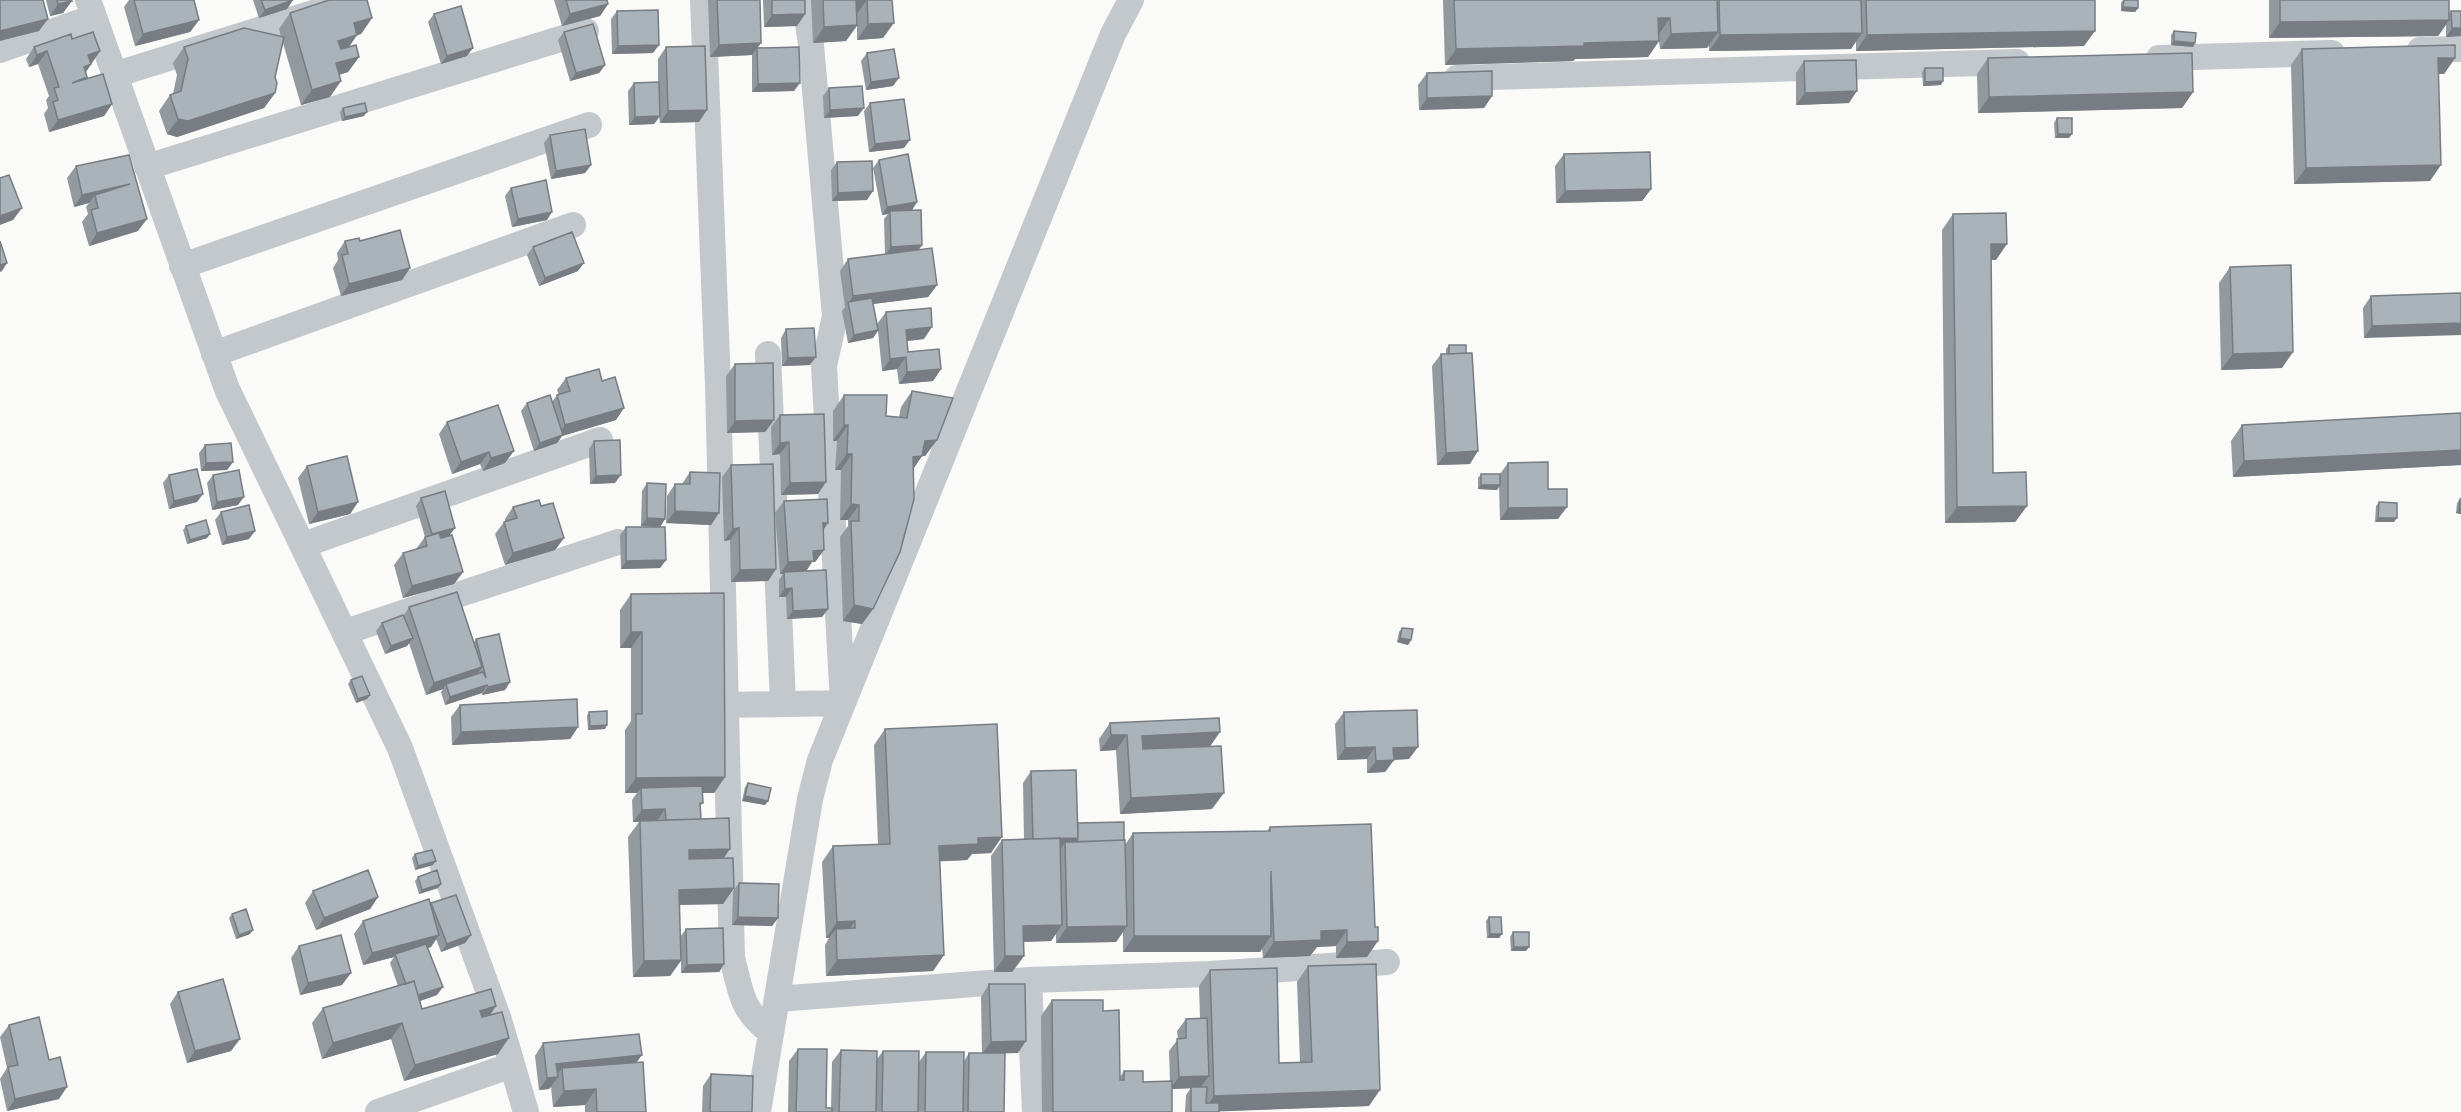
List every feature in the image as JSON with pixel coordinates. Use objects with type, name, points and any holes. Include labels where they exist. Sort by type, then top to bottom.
[{"type":"street","points":[[114,75],[355,0]]},
{"type":"street","points":[[703,0],[718,385],[732,958],[743,999],[751,1017],[771,1033]]},
{"type":"street","points":[[805,0],[812,45],[835,316],[824,366],[843,703]]},
{"type":"street","points":[[758,1112],[810,799],[820,760],[1113,34],[1131,0]]},
{"type":"street","points":[[0,50],[91,8],[226,389],[400,748],[499,1020],[526,1112]]},
{"type":"street","points":[[147,167],[586,30]]},
{"type":"street","points":[[2401,51],[2461,49]]},
{"type":"street","points":[[2137,58],[2353,52]]},
{"type":"street","points":[[1430,79],[2041,61]]},
{"type":"street","points":[[182,266],[589,125]]},
{"type":"street","points":[[214,354],[573,225]]},
{"type":"street","points":[[768,354],[783,704]]},
{"type":"street","points":[[303,545],[600,440]]},
{"type":"street","points":[[345,632],[618,542]]},
{"type":"street","points":[[726,705],[843,703]]},
{"type":"street","points":[[777,999],[1029,980],[1210,974],[1387,962]]},
{"type":"street","points":[[1029,980],[1035,1112]]},
{"type":"street","points":[[378,1112],[512,1065]]},
{"type":"building","points":[[0,0],[43,0],[48,19],[0,31]]},
{"type":"building","points":[[57,0],[71,0],[72,1],[58,4]]},
{"type":"building","points":[[134,0],[194,0],[199,20],[143,34]]},
{"type":"building","points":[[261,0],[293,0],[265,10]]},
{"type":"building","points":[[329,0],[367,0],[372,18],[354,23],[357,35],[338,41],[341,49],[356,45],[359,57],[336,63],[341,81],[312,90],[290,13]]},
{"type":"building","points":[[566,0],[607,0],[608,4],[570,14]]},
{"type":"building","points":[[717,0],[760,0],[761,43],[719,45]]},
{"type":"building","points":[[772,0],[805,0],[805,14],[772,15]]},
{"type":"building","points":[[823,0],[856,0],[857,25],[824,27]]},
{"type":"building","points":[[867,0],[892,0],[894,23],[868,24]]},
{"type":"building","points":[[1454,0],[1717,0],[1718,32],[1671,34],[1670,18],[1658,18],[1659,41],[1584,43],[1584,46],[1456,49]]},
{"type":"building","points":[[1719,0],[1861,0],[1862,33],[1720,35]]},
{"type":"building","points":[[1866,0],[2095,0],[2095,31],[1867,35]]},
{"type":"building","points":[[2124,0],[2138,0],[2138,8],[2123,7]]},
{"type":"building","points":[[2280,0],[2449,0],[2449,20],[2280,22]]},
{"type":"building","points":[[461,6],[473,48],[447,56],[434,14]]},
{"type":"building","points":[[658,10],[659,45],[618,46],[617,11]]},
{"type":"building","points":[[2451,11],[2461,11],[2461,28],[2452,28]]},
{"type":"building","points":[[593,24],[605,65],[576,73],[564,32]]},
{"type":"building","points":[[244,28],[284,37],[275,77],[277,83],[275,93],[188,121],[178,119],[170,95],[181,91],[188,59],[184,47]]},
{"type":"building","points":[[2174,31],[2196,33],[2195,43],[2174,41]]},
{"type":"building","points":[[93,32],[100,51],[88,55],[91,64],[84,67],[87,77],[72,83],[103,74],[112,104],[58,120],[53,102],[58,100],[54,88],[59,87],[47,51],[37,55],[34,47],[71,34],[72,39]]},
{"type":"building","points":[[2455,45],[2455,58],[2438,58],[2441,165],[2306,168],[2302,49]]},
{"type":"building","points":[[705,46],[707,110],[668,111],[666,47]]},
{"type":"building","points":[[799,47],[800,83],[758,84],[757,48]]},
{"type":"building","points":[[894,49],[899,78],[871,82],[867,53]]},
{"type":"building","points":[[2192,53],[2193,92],[1989,97],[1988,58]]},
{"type":"building","points":[[1856,60],[1857,91],[1805,93],[1804,61]]},
{"type":"building","points":[[1925,68],[1943,68],[1943,81],[1925,82]]},
{"type":"building","points":[[1492,71],[1492,96],[1427,98],[1427,73]]},
{"type":"building","points":[[659,82],[660,116],[635,117],[634,83]]},
{"type":"building","points":[[862,86],[864,108],[830,110],[829,88]]},
{"type":"building","points":[[904,99],[910,140],[875,144],[870,103]]},
{"type":"building","points":[[365,103],[367,112],[345,117],[343,108]]},
{"type":"building","points":[[2057,118],[2072,118],[2072,134],[2058,134]]},
{"type":"building","points":[[585,129],[591,165],[556,171],[550,135]]},
{"type":"building","points":[[1650,152],[1651,189],[1565,191],[1564,154]]},
{"type":"building","points":[[908,154],[917,202],[887,207],[879,160]]},
{"type":"building","points":[[129,155],[147,219],[97,233],[91,210],[98,208],[95,195],[130,184],[82,195],[76,166]]},
{"type":"building","points":[[872,161],[873,191],[838,193],[837,162]]},
{"type":"building","points":[[9,175],[22,208],[0,216],[0,178]]},
{"type":"building","points":[[546,180],[552,212],[518,219],[511,188]]},
{"type":"building","points":[[921,210],[922,245],[891,247],[890,211]]},
{"type":"building","points":[[2006,213],[2007,244],[1991,244],[1993,473],[2026,472],[2027,506],[1957,507],[1953,214]]},
{"type":"building","points":[[400,230],[410,268],[349,284],[342,255],[348,254],[345,241],[359,238],[360,241]]},
{"type":"building","points":[[572,232],[584,263],[545,278],[533,247]]},
{"type":"building","points":[[0,241],[7,263],[0,265]]},
{"type":"building","points":[[932,248],[937,285],[853,296],[848,259]]},
{"type":"building","points":[[2291,265],[2293,352],[2233,354],[2230,267]]},
{"type":"building","points":[[2461,293],[2461,323],[2372,326],[2371,296]]},
{"type":"building","points":[[872,298],[878,330],[854,335],[848,302]]},
{"type":"building","points":[[931,308],[932,327],[906,330],[908,352],[939,349],[941,369],[907,372],[906,357],[890,359],[886,312]]},
{"type":"building","points":[[814,328],[816,357],[788,358],[786,329]]},
{"type":"building","points":[[1449,345],[1466,345],[1466,353],[1449,354]]},
{"type":"building","points":[[1472,353],[1478,451],[1446,453],[1441,354]]},
{"type":"building","points":[[773,363],[774,420],[735,421],[735,364]]},
{"type":"building","points":[[599,369],[602,381],[615,377],[624,408],[565,425],[557,395],[570,391],[566,378]]},
{"type":"building","points":[[912,391],[953,398],[937,440],[925,441],[922,456],[913,457],[914,499],[900,552],[873,609],[854,605],[851,521],[859,521],[859,505],[851,504],[852,454],[847,454],[848,425],[844,425],[844,395],[887,395],[886,416],[907,418]]},
{"type":"building","points":[[550,395],[563,435],[540,443],[527,403]]},
{"type":"building","points":[[498,405],[514,451],[491,458],[489,452],[461,462],[447,422]]},
{"type":"building","points":[[2461,413],[2461,450],[2244,461],[2242,425]]},
{"type":"building","points":[[824,414],[826,482],[790,483],[789,442],[780,443],[780,415]]},
{"type":"building","points":[[620,440],[621,475],[596,476],[594,441]]},
{"type":"building","points":[[231,443],[233,462],[206,463],[205,445]]},
{"type":"building","points":[[347,456],[358,502],[318,512],[307,466]]},
{"type":"building","points":[[1548,462],[1548,489],[1567,489],[1567,507],[1508,508],[1508,463]]},
{"type":"building","points":[[773,464],[776,569],[740,570],[739,528],[733,529],[731,465]]},
{"type":"building","points":[[197,469],[203,494],[174,501],[169,475]]},
{"type":"building","points":[[239,470],[244,497],[217,502],[213,475]]},
{"type":"building","points":[[690,472],[720,473],[719,513],[675,511],[675,484],[690,484]]},
{"type":"building","points":[[1481,474],[1500,474],[1500,485],[1481,485]]},
{"type":"building","points":[[647,483],[666,484],[665,519],[647,518]]},
{"type":"building","points":[[445,491],[455,528],[432,534],[421,498]]},
{"type":"building","points":[[827,499],[828,523],[823,523],[824,550],[813,551],[814,561],[788,562],[784,501]]},
{"type":"building","points":[[539,500],[541,506],[553,503],[564,538],[513,553],[504,522],[517,518],[513,507]]},
{"type":"building","points":[[2379,502],[2397,503],[2397,518],[2378,518]]},
{"type":"building","points":[[249,505],[255,531],[227,537],[221,512]]},
{"type":"building","points":[[206,520],[210,534],[190,540],[186,526]]},
{"type":"building","points":[[626,527],[665,527],[666,560],[626,561]]},
{"type":"building","points":[[439,533],[441,538],[452,535],[463,572],[412,586],[403,553],[427,546],[425,537]]},
{"type":"building","points":[[826,570],[828,609],[793,611],[792,588],[785,589],[784,572]]},
{"type":"building","points":[[457,592],[482,667],[434,683],[409,607]]},
{"type":"building","points":[[724,593],[725,777],[636,778],[636,714],[642,714],[642,632],[631,632],[631,594]]},
{"type":"building","points":[[403,615],[413,638],[391,646],[382,623]]},
{"type":"building","points":[[1402,628],[1413,629],[1411,640],[1400,638]]},
{"type":"building","points":[[499,634],[510,682],[488,687],[487,685],[450,697],[446,684],[483,672],[486,678],[476,639]]},
{"type":"building","points":[[362,676],[370,695],[358,699],[351,680]]},
{"type":"building","points":[[577,699],[578,727],[461,732],[460,705]]},
{"type":"building","points":[[1417,710],[1418,747],[1393,748],[1394,760],[1376,761],[1375,747],[1345,748],[1344,712]]},
{"type":"building","points":[[607,711],[607,725],[590,726],[589,712]]},
{"type":"building","points":[[1219,718],[1220,732],[1142,736],[1143,749],[1221,746],[1224,793],[1131,798],[1127,735],[1111,735],[1110,723]]},
{"type":"building","points":[[997,724],[1002,837],[978,838],[978,844],[939,846],[944,955],[837,960],[836,929],[855,928],[855,921],[837,922],[833,846],[890,844],[885,729]]},
{"type":"building","points":[[1076,770],[1078,838],[1033,839],[1031,771]]},
{"type":"building","points":[[748,783],[771,788],[768,801],[745,796]]},
{"type":"building","points":[[702,786],[701,819],[666,820],[665,809],[642,810],[641,788]]},
{"type":"building","points":[[729,818],[730,849],[689,850],[689,859],[733,858],[734,888],[679,890],[681,960],[644,961],[640,821]]},
{"type":"building","points":[[1124,822],[1124,840],[1077,842],[1078,823]]},
{"type":"building","points":[[1371,824],[1375,927],[1378,927],[1378,941],[1347,942],[1347,930],[1321,931],[1321,940],[1274,942],[1271,871],[1271,936],[1134,936],[1133,833],[1270,831],[1270,827]]},
{"type":"building","points":[[1060,838],[1062,925],[1023,926],[1024,956],[1005,956],[1002,840]]},
{"type":"building","points":[[1125,840],[1127,926],[1067,927],[1065,842]]},
{"type":"building","points":[[432,850],[436,861],[418,866],[415,854]]},
{"type":"building","points":[[368,870],[378,897],[324,918],[313,891]]},
{"type":"building","points":[[437,870],[441,884],[422,890],[418,877]]},
{"type":"building","points":[[739,883],[779,884],[778,918],[738,917]]},
{"type":"building","points":[[456,895],[471,935],[447,944],[431,903]]},
{"type":"building","points":[[429,899],[439,935],[372,953],[363,921]]},
{"type":"building","points":[[246,909],[253,930],[239,935],[232,914]]},
{"type":"building","points":[[1489,917],[1501,917],[1502,934],[1490,934]]},
{"type":"building","points":[[723,928],[724,964],[687,965],[686,929]]},
{"type":"building","points":[[1513,932],[1529,932],[1529,947],[1514,947]]},
{"type":"building","points":[[341,935],[351,973],[308,983],[299,946]]},
{"type":"building","points":[[426,944],[443,987],[418,995],[414,981],[406,984],[395,954]]},
{"type":"building","points":[[1376,964],[1380,1090],[1214,1096],[1210,970],[1277,968],[1279,1063],[1312,1062],[1308,966]]},
{"type":"building","points":[[223,979],[240,1039],[195,1051],[178,992]]},
{"type":"building","points":[[414,981],[422,1009],[491,989],[496,1006],[480,1011],[482,1017],[502,1012],[509,1038],[415,1065],[402,1023],[333,1043],[323,1008]]},
{"type":"building","points":[[989,984],[1025,984],[1026,1041],[991,1042]]},
{"type":"building","points":[[1052,1000],[1103,1000],[1103,1011],[1119,1010],[1120,1080],[1124,1080],[1124,1071],[1143,1071],[1143,1082],[1172,1081],[1172,1112],[1053,1112]]},
{"type":"building","points":[[39,1017],[49,1060],[60,1057],[67,1087],[15,1099],[8,1067],[18,1065],[9,1025]]},
{"type":"building","points":[[1207,1018],[1209,1076],[1179,1077],[1177,1039],[1186,1038],[1186,1019]]},
{"type":"building","points":[[639,1034],[642,1055],[556,1064],[558,1077],[547,1078],[543,1043]]},
{"type":"building","points":[[798,1049],[827,1049],[826,1108],[832,1108],[832,1112],[796,1112]]},
{"type":"building","points":[[841,1050],[877,1051],[876,1112],[839,1112]]},
{"type":"building","points":[[883,1051],[919,1051],[918,1112],[882,1112]]},
{"type":"building","points":[[926,1052],[964,1052],[963,1112],[925,1112]]},
{"type":"building","points":[[969,1053],[1005,1053],[1004,1112],[968,1112]]},
{"type":"building","points":[[643,1062],[646,1112],[597,1112],[596,1089],[564,1091],[562,1068]]},
{"type":"building","points":[[711,1074],[753,1076],[752,1112],[710,1112]]},
{"type":"building","points":[[1191,1087],[1207,1087],[1206,1103],[1219,1103],[1219,1112],[1191,1112]]}]
